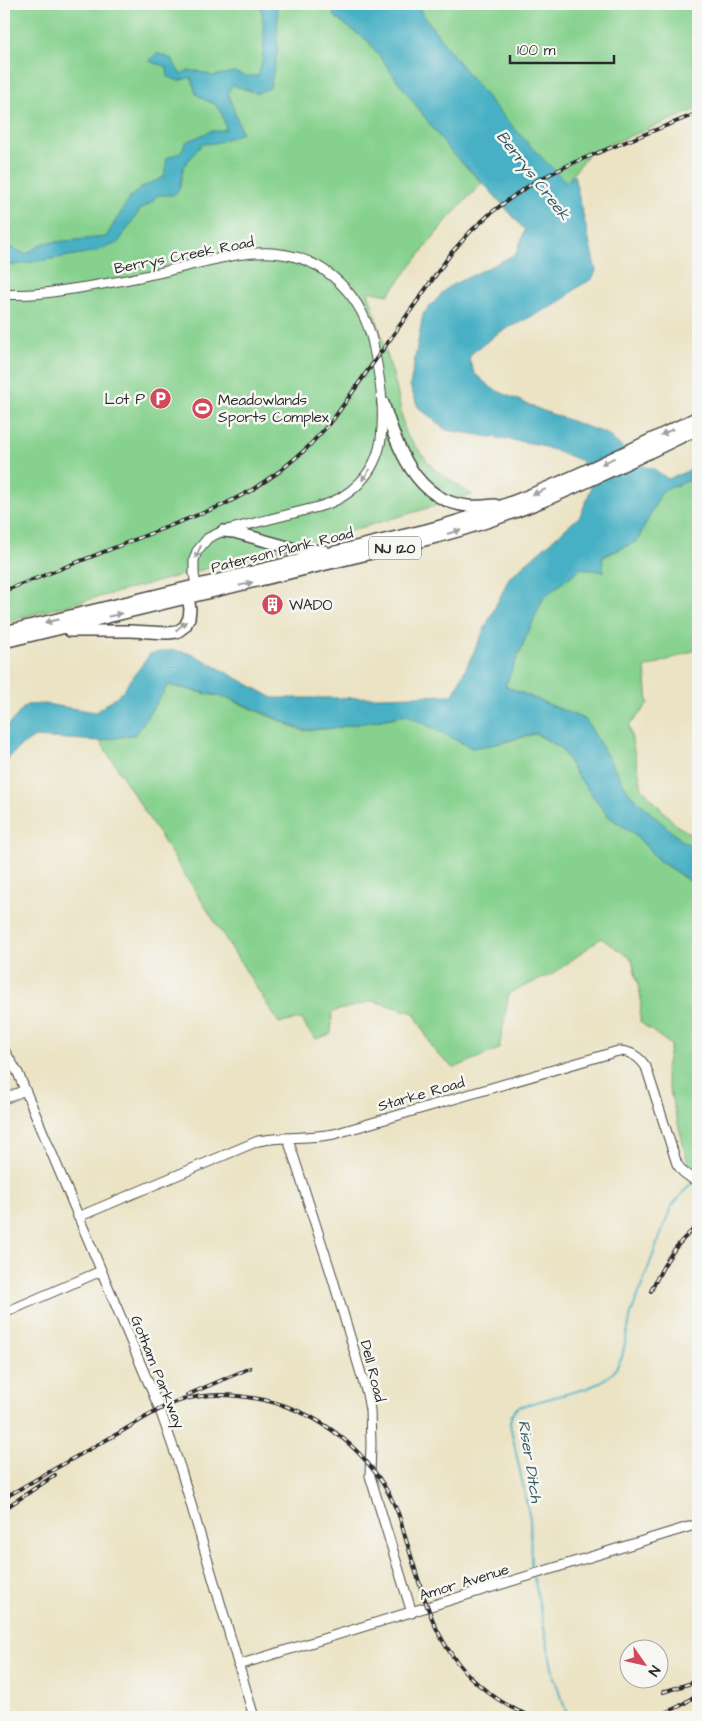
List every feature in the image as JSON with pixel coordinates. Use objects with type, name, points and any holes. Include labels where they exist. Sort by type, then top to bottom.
[{"type":"main road","points":[[382,403],[403,458],[414,474],[430,490],[447,500],[463,505],[510,504]]},
{"type":"main road","name":"Paterson Plank Road","points":[[4,632],[192,592],[459,531],[521,510],[637,452],[698,417]]},
{"type":"main road","name":"Paterson Plank Road","points":[[637,452],[698,429]]},
{"type":"main road","name":"Paterson Plank Road","points":[[4,642],[51,631],[339,551],[437,527],[584,478]]},
{"type":"main road","points":[[223,531],[234,532],[295,549],[339,551]]},
{"type":"main road","points":[[51,631],[173,633],[181,629],[187,622],[190,614],[192,592]]},
{"type":"street","name":"Berrys Creek Road","points":[[4,294],[32,294],[106,284],[246,255],[272,253],[297,258],[320,267],[347,289],[358,303],[371,332],[382,403],[381,438],[377,455],[365,476],[348,494],[325,506],[223,531],[208,538],[197,550],[192,592]]},
{"type":"street","name":"Gotham Parkway","points":[[4,1050],[13,1063],[25,1090],[145,1373],[168,1432],[254,1717]]},
{"type":"street","name":"Starke Road","points":[[78,1217],[258,1141],[334,1134],[615,1052],[625,1051],[637,1056],[646,1067],[677,1164],[688,1176],[698,1183]]},
{"type":"street","points":[[4,1099],[25,1090]]},
{"type":"street","name":"Dell Road","points":[[288,1139],[367,1394],[370,1410],[370,1476],[412,1613]]},
{"type":"street","points":[[4,1313],[101,1271]]},
{"type":"street","name":"Amor Avenue","points":[[238,1665],[698,1524]]},
{"type":"green space","points":[[4,4],[331,4],[335,17],[369,42],[450,151],[482,183],[447,220],[388,295],[368,291],[396,385],[405,433],[434,469],[472,495],[353,530],[4,622]]},
{"type":"green space","points":[[416,4],[698,4],[698,109],[590,152],[566,183],[525,141],[487,97]]},
{"type":"green space","points":[[698,477],[698,649],[645,668],[648,704],[629,726],[642,788],[676,825],[698,838],[698,849],[682,841],[629,793],[586,720],[505,686],[543,598],[581,568],[637,541],[662,491]]},
{"type":"green space","points":[[168,685],[229,699],[303,731],[335,728],[408,715],[472,748],[536,734],[561,748],[576,774],[609,817],[636,835],[658,860],[689,881],[698,881],[698,1176],[690,1171],[665,1072],[671,1045],[640,1022],[641,998],[632,959],[601,938],[553,974],[509,993],[499,1049],[454,1068],[435,1052],[414,1013],[373,1001],[332,1012],[331,1034],[316,1039],[307,1029],[302,1019],[279,1023],[100,741],[136,734]]},
{"type":"water","points":[[260,4],[276,4],[278,13],[277,54],[270,88],[257,93],[232,85],[228,93],[242,133],[216,143],[202,144],[184,166],[179,190],[173,195],[157,195],[152,202],[140,210],[118,243],[93,252],[8,266],[4,265],[4,245],[26,254],[44,243],[106,237],[130,197],[144,186],[164,177],[167,158],[181,152],[186,142],[211,131],[226,129],[222,114],[215,104],[196,94],[191,77],[179,81],[168,77],[167,67],[149,61],[157,53],[172,59],[180,74],[187,71],[197,71],[213,76],[234,72],[245,76],[258,76],[261,68],[264,40]]},
{"type":"water","name":"Berrys Creek","points":[[331,4],[416,4],[468,74],[525,140],[566,182],[574,175],[596,271],[592,279],[578,287],[559,303],[498,333],[471,354],[469,360],[475,374],[493,389],[541,410],[607,434],[643,466],[654,469],[668,479],[698,467],[698,477],[662,491],[637,541],[602,557],[604,572],[581,568],[543,598],[505,686],[586,720],[629,793],[682,841],[698,849],[698,881],[690,881],[658,860],[636,835],[609,817],[576,774],[561,748],[536,733],[472,748],[407,715],[335,728],[303,730],[229,698],[168,685],[136,734],[100,741],[35,737],[18,748],[4,764],[4,730],[26,705],[45,704],[96,712],[121,693],[150,654],[172,650],[193,654],[273,698],[453,695],[509,578],[580,516],[591,489],[592,474],[580,460],[537,444],[446,430],[418,407],[410,386],[423,314],[448,287],[516,254],[525,230],[485,185],[450,151],[369,42],[335,17]]},
{"type":"waterway","name":"Riser Ditch","points":[[532,1571],[530,1519],[510,1424],[512,1414],[518,1407],[588,1388],[599,1383],[614,1372],[622,1357],[631,1314],[671,1207],[692,1182]]},
{"type":"waterway","name":"Riser Ditch","points":[[534,1578],[554,1677],[568,1717]]},
{"type":"railway","points":[[4,591],[223,505],[252,490],[280,471],[306,449],[332,421],[452,252],[492,212],[538,180],[575,162],[698,113]]},
{"type":"railway","points":[[651,1291],[670,1255],[698,1226]]},
{"type":"railway","points":[[187,1395],[250,1368]]},
{"type":"railway","points":[[4,1498],[156,1411],[179,1401],[203,1396],[228,1395],[276,1403],[296,1410],[315,1419],[349,1444],[364,1459],[389,1494],[398,1513],[420,1586],[434,1624],[454,1658],[484,1689],[501,1702],[533,1717]]},
{"type":"railway","points":[[4,1509],[55,1475]]},
{"type":"railway","points":[[663,1692],[698,1681]]},
{"type":"railway","points":[[656,1717],[680,1706],[698,1694]]},
{"type":"place","name":"Lot P","points":[[161,399]]},
{"type":"place","name":"Meadowlands Sports Complex","points":[[202,409]]},
{"type":"place","name":"WADO","points":[[273,605]]}]
